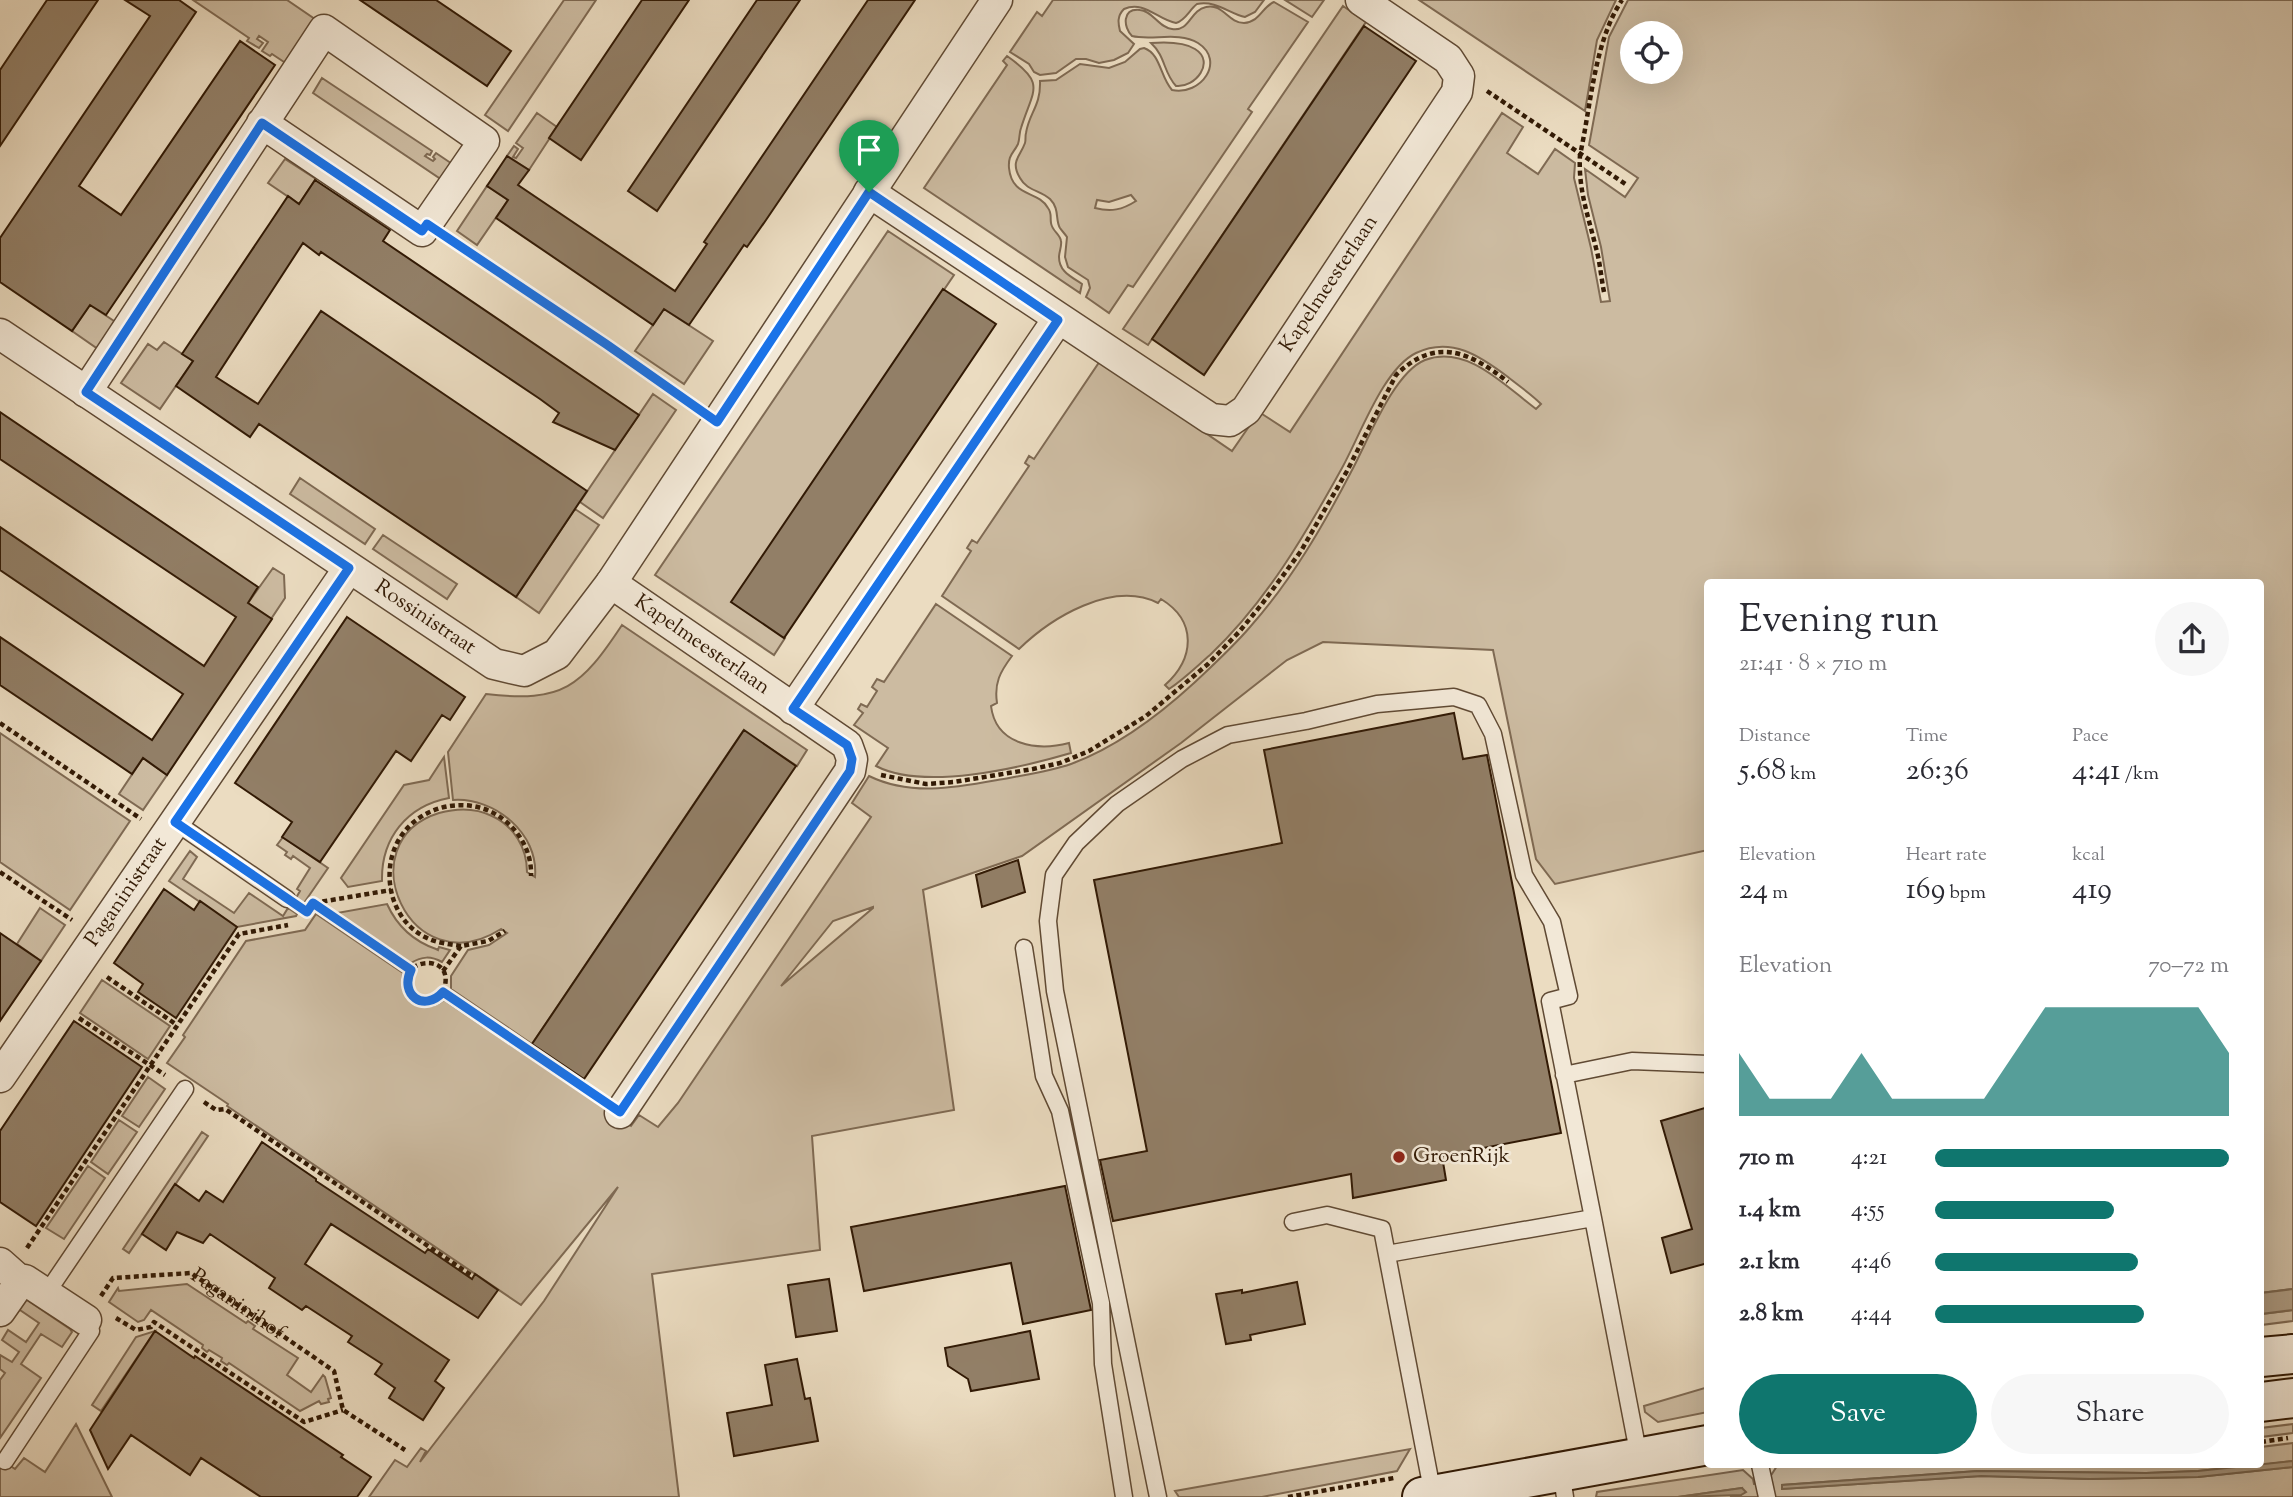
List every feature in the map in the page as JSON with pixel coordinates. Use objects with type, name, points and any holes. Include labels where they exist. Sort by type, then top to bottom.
[{"type":"street","name":"Kapelmeesterlaan","points":[[524,671],[558,654],[611,583],[997,0]]},
{"type":"street","points":[[1361,0],[1448,59],[1459,76]]},
{"type":"street","points":[[86,392],[262,123],[324,30],[484,141],[422,231],[262,123]]},
{"type":"street","name":"Kapelmeesterlaan","points":[[869,192],[1058,320],[1211,419],[1230,421],[1246,410],[1457,92],[1459,76]]},
{"type":"street","name":"Kapelmeesterlaan","points":[[793,709],[1058,320]]},
{"type":"street","name":"Rossinistraat","points":[[3,343],[86,392],[494,664],[524,671]]},
{"type":"street","name":"Paganinistraat","points":[[0,1076],[349,568]]},
{"type":"street","name":"Kapelmeesterlaan","points":[[611,583],[847,745],[851,763]]},
{"type":"street","points":[[620,1112],[850,771],[851,763]]},
{"type":"street","points":[[10,1271],[46,1294],[91,1312]]},
{"type":"street","points":[[0,1311],[16,1288],[10,1271]]},
{"type":"street","points":[[2264,1357],[2293,1354]]},
{"type":"street","points":[[2264,1402],[2293,1398]]},
{"type":"street","points":[[1428,1496],[1563,1484],[1639,1457],[1704,1446]]},
{"type":"lane","points":[[1158,1497],[1055,991],[1048,921],[1054,875],[1076,843],[1117,804],[1182,759],[1228,735],[1306,721],[1377,704],[1454,697],[1478,705],[1493,734],[1524,875],[1552,922],[1569,996],[1550,1001],[1639,1457]]},
{"type":"lane","points":[[170,828],[287,899]]},
{"type":"lane","points":[[1024,948],[1044,1076],[1060,1111],[1101,1303],[1103,1364],[1124,1497]]},
{"type":"lane","points":[[1564,1074],[1632,1061],[1704,1064]]},
{"type":"lane","points":[[46,1294],[185,1089]]},
{"type":"lane","points":[[1293,1222],[1327,1215],[1382,1229],[1428,1496]]},
{"type":"lane","points":[[1387,1254],[1593,1218]]},
{"type":"lane","points":[[5,1461],[91,1331],[91,1312]]},
{"type":"lane","points":[[1761,1468],[1767,1497]]},
{"type":"path","points":[[1604,292],[1597,250],[1580,190],[1580,155],[1599,59],[1615,10],[1622,0]]},
{"type":"path","points":[[1459,76],[1465,76],[1627,185]]},
{"type":"path","points":[[427,224],[717,422]]},
{"type":"path","points":[[851,763],[864,766],[879,775],[906,782],[954,782],[1059,763],[1117,736],[1146,716],[1208,664],[1262,604],[1301,551],[1347,471],[1396,375],[1407,365],[1421,356],[1460,354],[1484,363],[1508,382]]},
{"type":"path","points":[[0,723],[170,828]]},
{"type":"path","points":[[505,931],[488,941],[461,946],[425,937],[413,929],[401,916],[391,890],[390,868],[398,841],[424,815],[437,808],[467,804],[496,814],[510,824],[525,846],[532,866],[531,876]]},
{"type":"path","points":[[0,872],[177,1025]]},
{"type":"path","points":[[10,1271],[239,934],[301,922],[313,903],[391,890]]},
{"type":"path","points":[[287,899],[307,912]]},
{"type":"path","points":[[313,903],[411,970]]},
{"type":"path","points":[[443,971],[461,946]]},
{"type":"path","points":[[423,962],[432,963],[443,971],[447,984],[443,992],[431,1002],[415,999],[409,992],[407,982],[411,970],[423,962]]},
{"type":"path","points":[[443,992],[620,1112]]},
{"type":"path","points":[[52,1000],[216,1110],[225,1108],[471,1275]]},
{"type":"path","name":"Paganinihof","points":[[91,1312],[113,1278],[191,1273],[334,1371],[343,1410]]},
{"type":"path","points":[[91,1312],[136,1330],[151,1327],[154,1322],[304,1422],[343,1410],[405,1450]]},
{"type":"path","points":[[2264,1442],[2293,1437]]},
{"type":"shaded area","points":[[193,0],[287,0],[328,28],[296,70],[272,54],[270,56],[262,51],[268,42],[259,36],[257,39],[263,43],[259,48],[247,41],[249,38]]},
{"type":"shaded area","points":[[564,0],[596,0],[508,131],[485,115]]},
{"type":"shaded area","points":[[1053,0],[1264,0],[1255,12],[1245,17],[1217,6],[1197,4],[1176,23],[1138,7],[1124,9],[1120,14],[1120,31],[1134,44],[1128,53],[1099,63],[1076,59],[1056,73],[1040,75],[1010,52],[1037,12],[1042,16]]},
{"type":"shaded area","points":[[1285,0],[1324,0],[1312,17]]},
{"type":"shaded area","points":[[1419,0],[1616,0],[1597,40],[1585,111]]},
{"type":"shaded area","points":[[1628,0],[2293,0],[2293,1289],[2264,1293],[2264,579],[1704,579],[1704,851],[1555,884],[1536,859],[1493,650],[1323,642],[1287,660],[1181,743],[1022,856],[923,890],[954,1110],[812,1136],[820,1250],[652,1274],[679,1497],[369,1497],[395,1460],[407,1467],[421,1448],[426,1451],[420,1462],[544,1301],[618,1187],[521,1305],[167,1063],[246,941],[305,930],[316,914],[403,973],[404,991],[413,1003],[427,1007],[444,1000],[631,1126],[639,1115],[658,1127],[678,1103],[871,817],[852,803],[869,776],[903,787],[939,788],[1040,772],[1105,749],[1151,719],[1230,649],[1279,591],[1329,513],[1392,393],[1413,367],[1425,360],[1441,357],[1470,362],[1498,379],[1536,409],[1541,404],[1497,369],[1465,351],[1429,348],[1404,361],[1383,388],[1328,493],[1267,590],[1210,655],[1169,689],[1165,685],[1182,663],[1188,640],[1181,618],[1161,599],[1158,603],[1140,597],[1102,599],[1065,615],[1019,649],[942,596],[971,551],[967,548],[972,540],[977,543],[1029,466],[1025,463],[1029,456],[1034,459],[1100,361],[1232,451],[1259,412],[1290,432],[1502,113],[1523,127],[1507,153],[1538,174],[1555,149],[1575,163],[1574,178],[1601,302],[1610,301],[1585,169],[1625,197],[1638,178],[1589,145],[1609,37]],"holes":[[[873,907],[873,908],[781,986],[833,921]]]},
{"type":"shaded area","points":[[1274,2],[1308,22],[1248,109],[1252,112],[1133,287],[1128,285],[1109,313],[1086,297],[1090,288],[1088,280],[1068,267],[1065,257],[1067,237],[1060,228],[1053,203],[1046,196],[1026,186],[1017,172],[1017,159],[1025,143],[1039,97],[1040,81],[1056,80],[1080,64],[1109,68],[1125,62],[1144,48],[1154,55],[1172,90],[1192,88],[1206,76],[1210,67],[1206,50],[1190,39],[1132,36],[1126,23],[1127,15],[1134,10],[1145,11],[1163,26],[1178,29],[1196,12],[1206,7],[1217,8],[1234,20],[1244,23],[1254,20]],"holes":[[[1131,195],[1136,201],[1116,209],[1095,208],[1097,200],[1109,202]]]},
{"type":"shaded area","points":[[1343,6],[1366,22],[1148,345],[1123,329]]},
{"type":"shaded area","points":[[1151,43],[1180,44],[1195,49],[1204,61],[1196,79],[1183,86],[1176,86]]},
{"type":"shaded area","points":[[1007,56],[1028,74],[1034,88],[1018,144],[1009,160],[1011,178],[1020,189],[1044,202],[1049,210],[1052,226],[1061,241],[1061,267],[1082,284],[1080,293],[924,188],[1007,65],[1003,61]]},
{"type":"shaded area","points":[[322,78],[432,151],[425,156],[433,161],[436,153],[467,174],[457,190],[313,93]]},
{"type":"shaded area","points":[[537,113],[557,127],[529,170],[507,156],[514,146],[518,149],[513,157],[516,158],[523,148],[516,143]]},
{"type":"shaded area","points":[[285,159],[316,179],[299,204],[268,183]]},
{"type":"shaded area","points":[[487,186],[508,200],[477,245],[457,231]]},
{"type":"shaded area","points":[[888,231],[954,275],[732,602],[785,638],[774,655],[655,575]]},
{"type":"shaded area","points":[[90,305],[126,329],[108,356],[72,331]]},
{"type":"shaded area","points":[[664,309],[713,341],[684,384],[635,351]]},
{"type":"shaded area","points":[[164,342],[193,361],[160,409],[121,383],[148,344],[157,350]]},
{"type":"shaded area","points":[[653,394],[676,410],[603,518],[580,502]]},
{"type":"shaded area","points":[[300,478],[375,529],[365,544],[290,494]]},
{"type":"shaded area","points":[[575,509],[599,525],[539,613],[516,597]]},
{"type":"shaded area","points":[[383,535],[457,584],[447,599],[373,549]]},
{"type":"shaded area","points":[[273,568],[284,575],[285,598],[271,619],[248,603]]},
{"type":"shaded area","points":[[936,604],[1012,656],[999,678],[996,689],[997,703],[991,706],[1001,730],[1020,742],[1032,745],[1069,743],[1071,753],[1000,770],[945,777],[920,777],[876,766],[888,748],[854,725],[863,713],[858,709],[861,704],[867,707],[877,691],[872,687],[877,679],[884,682]]},
{"type":"shaded area","points":[[622,625],[807,750],[797,766],[743,731],[532,1044],[451,989],[451,976],[468,950],[489,945],[507,933],[501,929],[468,942],[440,939],[417,925],[401,904],[394,878],[397,852],[411,829],[439,813],[473,810],[500,820],[513,832],[522,846],[527,872],[535,877],[530,846],[511,821],[484,805],[453,800],[448,752],[486,694],[534,696],[568,686],[594,663]]},
{"type":"shaded area","points":[[0,733],[130,821],[70,910],[0,862]]},
{"type":"shaded area","points":[[444,757],[449,798],[421,808],[399,826],[386,851],[382,881],[348,887],[341,878],[404,785],[429,780]]},
{"type":"shaded area","points":[[143,758],[167,775],[143,810],[119,794]]},
{"type":"shaded area","points":[[283,837],[328,868],[304,903],[296,898],[300,891],[297,889],[310,868],[293,856],[291,859],[285,855],[287,852],[277,845]]},
{"type":"shaded area","points":[[190,851],[197,857],[183,879],[234,913],[249,893],[283,916],[288,908],[297,914],[296,916],[237,927],[169,881]]},
{"type":"shaded area","points":[[387,904],[401,926],[413,937],[438,950],[439,947],[450,950],[442,962],[426,958],[411,963],[337,913]]},
{"type":"shaded area","points":[[40,908],[65,925],[41,961],[17,944]]},
{"type":"shaded area","points":[[102,980],[170,1026],[148,1059],[80,1013]]},
{"type":"shaded area","points":[[148,1077],[165,1089],[139,1127],[122,1116]]},
{"type":"shaded area","points":[[119,1120],[137,1132],[108,1174],[91,1162]]},
{"type":"shaded area","points":[[202,1132],[208,1136],[129,1253],[123,1249]]},
{"type":"shaded area","points":[[88,1166],[105,1178],[64,1239],[46,1228]]},
{"type":"shaded area","points":[[187,1284],[246,1323],[248,1321],[255,1326],[253,1329],[298,1358],[287,1375],[311,1392],[323,1375],[331,1398],[328,1399],[329,1402],[321,1404],[319,1401],[300,1411],[229,1363],[227,1365],[221,1361],[222,1358],[209,1350],[207,1352],[202,1348],[203,1345],[151,1310],[144,1320],[138,1322],[109,1302],[118,1288],[119,1291]]},
{"type":"shaded area","points":[[2293,1289],[2293,1310],[2264,1314],[2264,1293]]},
{"type":"shaded area","points":[[24,1298],[72,1332],[62,1347],[41,1334],[21,1364],[41,1378],[0,1438],[0,1380],[5,1373],[0,1369],[0,1355],[12,1362],[19,1352],[2,1340],[8,1330],[26,1342],[39,1323],[17,1308]]},
{"type":"shaded area","points":[[2293,1310],[2293,1321],[2264,1325],[2264,1314]]},
{"type":"shaded area","points":[[155,1331],[101,1411],[92,1405],[136,1337]]},
{"type":"shaded area","points":[[1704,1388],[1704,1413],[1658,1422],[1645,1412],[1644,1406]]},
{"type":"shaded area","points":[[76,1424],[112,1497],[0,1497],[0,1459],[15,1469],[24,1458],[45,1472]]},
{"type":"shaded area","points":[[2293,1424],[2293,1433],[2264,1437],[2264,1428]]},
{"type":"shaded area","points":[[2293,1443],[2293,1461],[2264,1465],[2264,1447]]},
{"type":"shaded area","points":[[1410,1449],[1397,1471],[1262,1497],[1179,1497],[1175,1491]]},
{"type":"shaded area","points":[[2293,1461],[2293,1467],[2198,1477],[2090,1479],[1981,1476],[1782,1489],[1782,1485],[1978,1471],[2146,1473],[2264,1468],[2264,1464]]},
{"type":"shaded area","points":[[2293,1467],[2293,1497],[1730,1497],[1741,1495],[1742,1488],[1678,1497],[1596,1497],[1597,1492],[1743,1470],[1753,1479],[1754,1484],[1770,1482],[1776,1468],[2229,1468],[2146,1473],[1978,1471],[1782,1485],[1782,1489],[1981,1476],[2090,1479],[2198,1477]]},
{"type":"shaded area","points":[[1742,1488],[1746,1492],[1741,1495],[1678,1497]]},
{"type":"building","points":[[47,0],[98,0],[0,146],[0,70]]},
{"type":"building","points":[[125,0],[179,0],[196,12],[79,186],[121,215],[240,41],[275,65],[106,315],[90,305],[72,331],[0,282],[0,238],[150,16]]},
{"type":"building","points":[[360,0],[436,0],[511,51],[487,86]]},
{"type":"building","points":[[642,0],[689,0],[581,160],[549,138]]},
{"type":"building","points":[[757,0],[800,0],[657,211],[628,191]]},
{"type":"building","points":[[868,0],[915,0],[766,220],[747,247],[744,245],[689,325],[664,309],[653,325],[496,218],[508,200],[487,186],[507,156],[529,170],[518,185],[675,291],[707,244],[704,242]]},
{"type":"building","points":[[1364,26],[1416,61],[1204,375],[1152,339]]},
{"type":"building","points":[[315,180],[390,230],[383,241],[639,415],[615,450],[553,422],[559,413],[540,399],[321,252],[319,255],[303,243],[216,377],[258,404],[321,311],[587,491],[516,597],[259,424],[250,437],[176,386],[193,361],[182,354],[288,196],[299,204]]},
{"type":"building","points":[[943,289],[996,324],[784,638],[731,602]]},
{"type":"building","points":[[0,412],[258,587],[248,603],[272,619],[167,775],[143,758],[132,774],[0,685],[0,637],[152,740],[183,694],[0,570],[0,527],[204,666],[236,617],[0,459]]},
{"type":"building","points":[[347,617],[465,697],[450,720],[442,715],[411,761],[396,751],[320,862],[282,837],[292,822],[235,783]]},
{"type":"building","points":[[1454,713],[1463,759],[1487,755],[1561,1133],[1442,1156],[1446,1180],[1353,1198],[1351,1174],[1113,1221],[1100,1160],[1147,1151],[1094,880],[1282,843],[1264,750]]},
{"type":"building","points":[[744,730],[796,766],[584,1079],[532,1044]]},
{"type":"building","points":[[1018,860],[1025,892],[982,907],[976,875]]},
{"type":"building","points":[[164,889],[194,910],[200,901],[237,927],[176,1018],[138,992],[143,984],[114,963]]},
{"type":"building","points":[[0,933],[41,961],[0,1021]]},
{"type":"building","points":[[74,1021],[142,1067],[36,1226],[0,1202],[0,1131]]},
{"type":"building","points":[[1704,1108],[1704,1264],[1671,1273],[1662,1238],[1692,1229],[1661,1121]]},
{"type":"building","points":[[262,1142],[425,1253],[428,1249],[472,1279],[475,1274],[498,1290],[478,1318],[331,1224],[305,1264],[449,1360],[435,1381],[444,1388],[423,1420],[389,1398],[395,1388],[375,1374],[382,1364],[348,1342],[352,1336],[306,1306],[302,1310],[269,1288],[275,1278],[210,1234],[203,1243],[177,1232],[166,1250],[142,1234],[175,1184],[199,1201],[206,1191],[223,1202]]},
{"type":"building","points":[[1065,1186],[1091,1310],[1023,1324],[1011,1263],[864,1291],[851,1227]]},
{"type":"building","points":[[829,1279],[837,1331],[796,1337],[788,1285]]},
{"type":"building","points":[[1297,1282],[1305,1324],[1250,1335],[1251,1340],[1226,1344],[1216,1294],[1242,1290],[1242,1293]]},
{"type":"building","points":[[155,1331],[343,1455],[341,1457],[371,1477],[357,1497],[261,1497],[201,1458],[190,1475],[131,1435],[108,1469],[90,1430]]},
{"type":"building","points":[[1030,1331],[1039,1379],[971,1391],[968,1379],[948,1366],[945,1348]]},
{"type":"building","points":[[797,1359],[805,1399],[810,1398],[818,1441],[734,1456],[727,1413],[772,1405],[765,1365]]},
{"type":"place","name":"GroenRijk","points":[[1399,1157]]},
{"type":"route","points":[[262,123],[422,231],[427,224],[717,422],[869,192],[1058,320],[793,709],[847,745],[852,759],[850,771],[620,1112],[443,992],[431,1002],[415,999],[409,992],[407,982],[411,970],[313,903],[307,912],[175,822],[349,568],[86,392],[262,123]]}]
